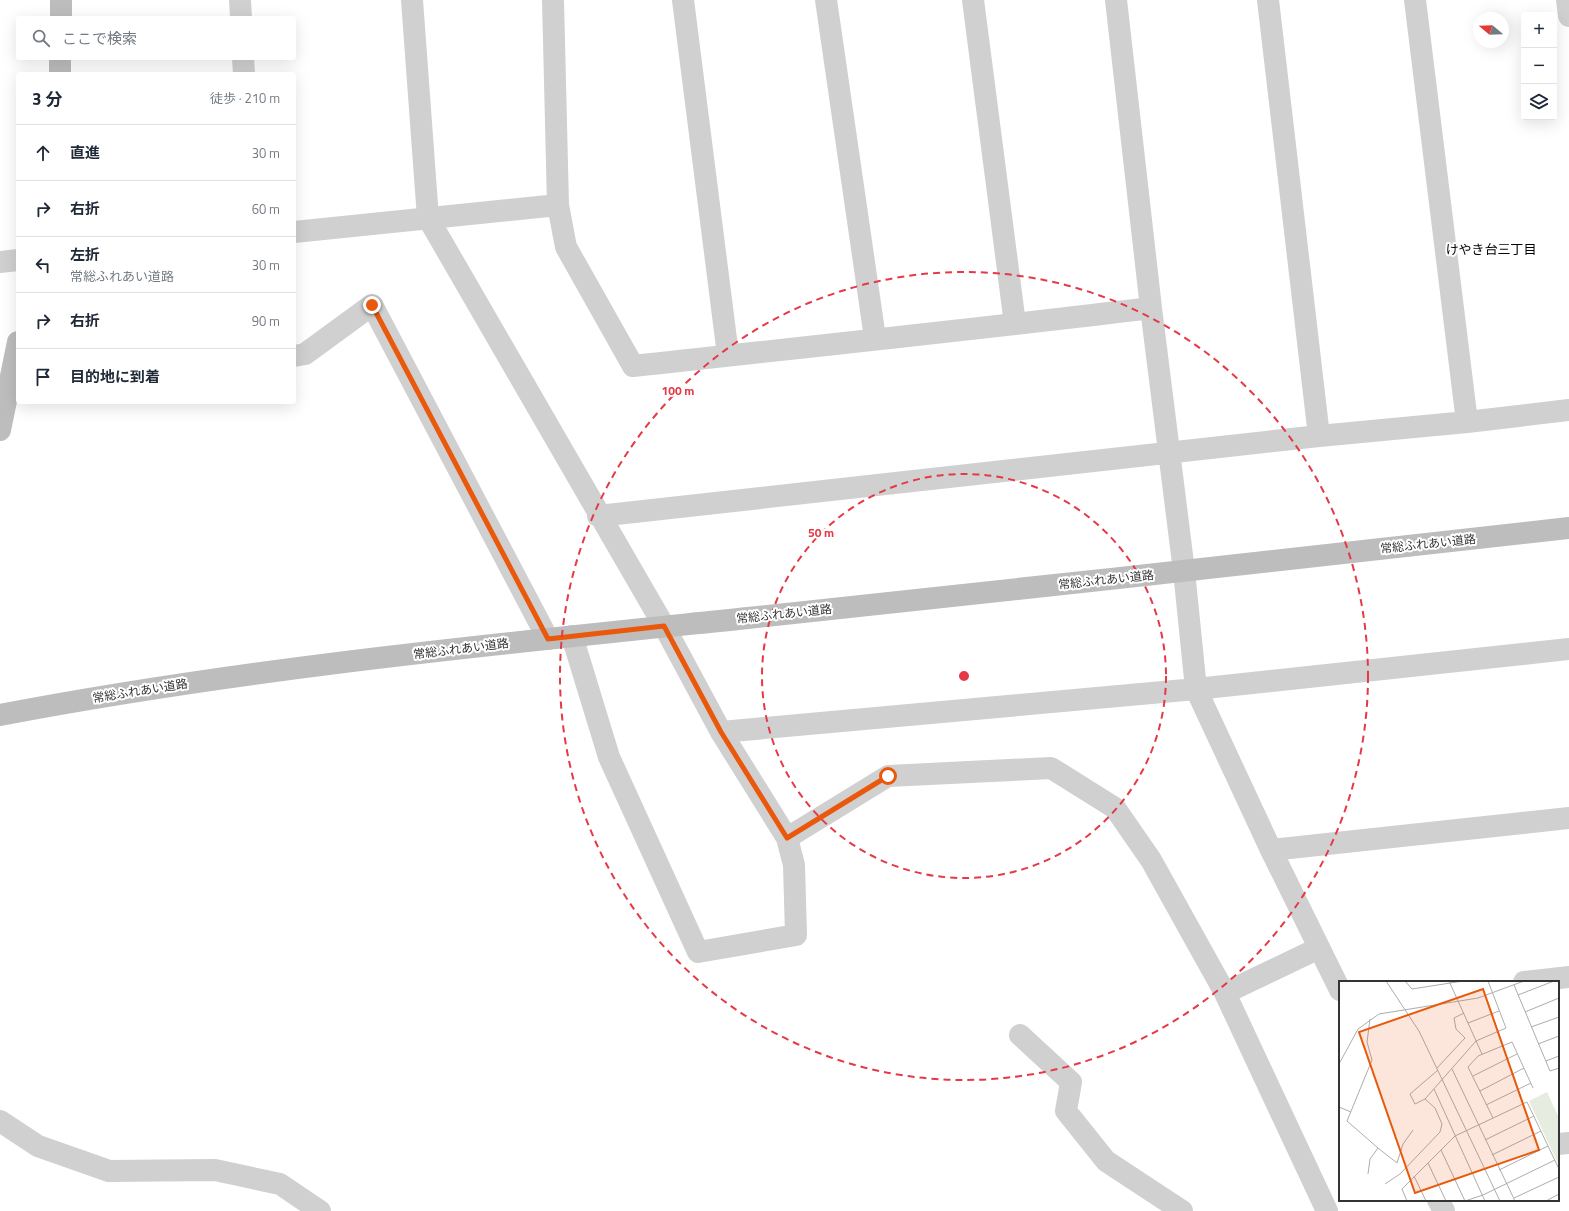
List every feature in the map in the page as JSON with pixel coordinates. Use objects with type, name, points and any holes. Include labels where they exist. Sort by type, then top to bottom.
[{"type":"street","points":[[61,0],[61,16]]},
{"type":"street","points":[[240,0],[241,16]]},
{"type":"street","points":[[412,0],[428,218],[598,516],[664,626],[721,732],[787,838],[794,865],[796,935],[698,952],[609,757],[572,636]]},
{"type":"street","points":[[553,0],[558,205],[566,247],[633,366],[1151,308]]},
{"type":"street","points":[[683,0],[728,355]]},
{"type":"street","points":[[826,0],[875,338]]},
{"type":"street","points":[[973,0],[1016,324]]},
{"type":"street","points":[[1116,0],[1168,452],[1184,571],[1196,689],[1271,850],[1339,988]]},
{"type":"street","points":[[1268,0],[1319,436]]},
{"type":"street","points":[[1415,0],[1467,422]]},
{"type":"street","points":[[1567,0],[1569,16]]},
{"type":"street","points":[[60,60],[60,72]]},
{"type":"street","points":[[243,60],[244,72]]},
{"type":"street","points":[[296,232],[558,205]]},
{"type":"street","points":[[0,262],[16,260]]},
{"type":"street","points":[[296,356],[305,354],[372,305],[548,639]]},
{"type":"street","points":[[0,430],[16,352]]},
{"type":"street","points":[[598,516],[1168,452],[1467,422],[1569,410]]},
{"type":"street","name":"常総ふれあい道路","points":[[0,715],[171,685],[339,663],[572,636],[1184,571],[1569,528]]},
{"type":"street","points":[[721,732],[1196,689],[1569,649]]},
{"type":"street","points":[[787,838],[888,776],[1051,768],[1115,808],[1151,860],[1225,993],[1327,1211]]},
{"type":"street","points":[[1271,850],[1569,818]]},
{"type":"street","points":[[1225,993],[1319,948]]},
{"type":"street","points":[[1533,981],[1569,977]]},
{"type":"street","points":[[1020,1035],[1071,1082],[1066,1110],[1106,1161],[1182,1211]]},
{"type":"street","points":[[0,1121],[38,1146],[109,1171],[215,1170],[280,1184],[320,1211]]},
{"type":"street","points":[[1559,1144],[1569,1143]]},
{"type":"street","points":[[1439,1201],[1444,1211]]},
{"type":"district","name":"けやき台三丁目","points":[[1491,249]]},
{"type":"route","points":[[372,305],[548,639],[664,626],[721,732],[787,838],[888,776]]}]
